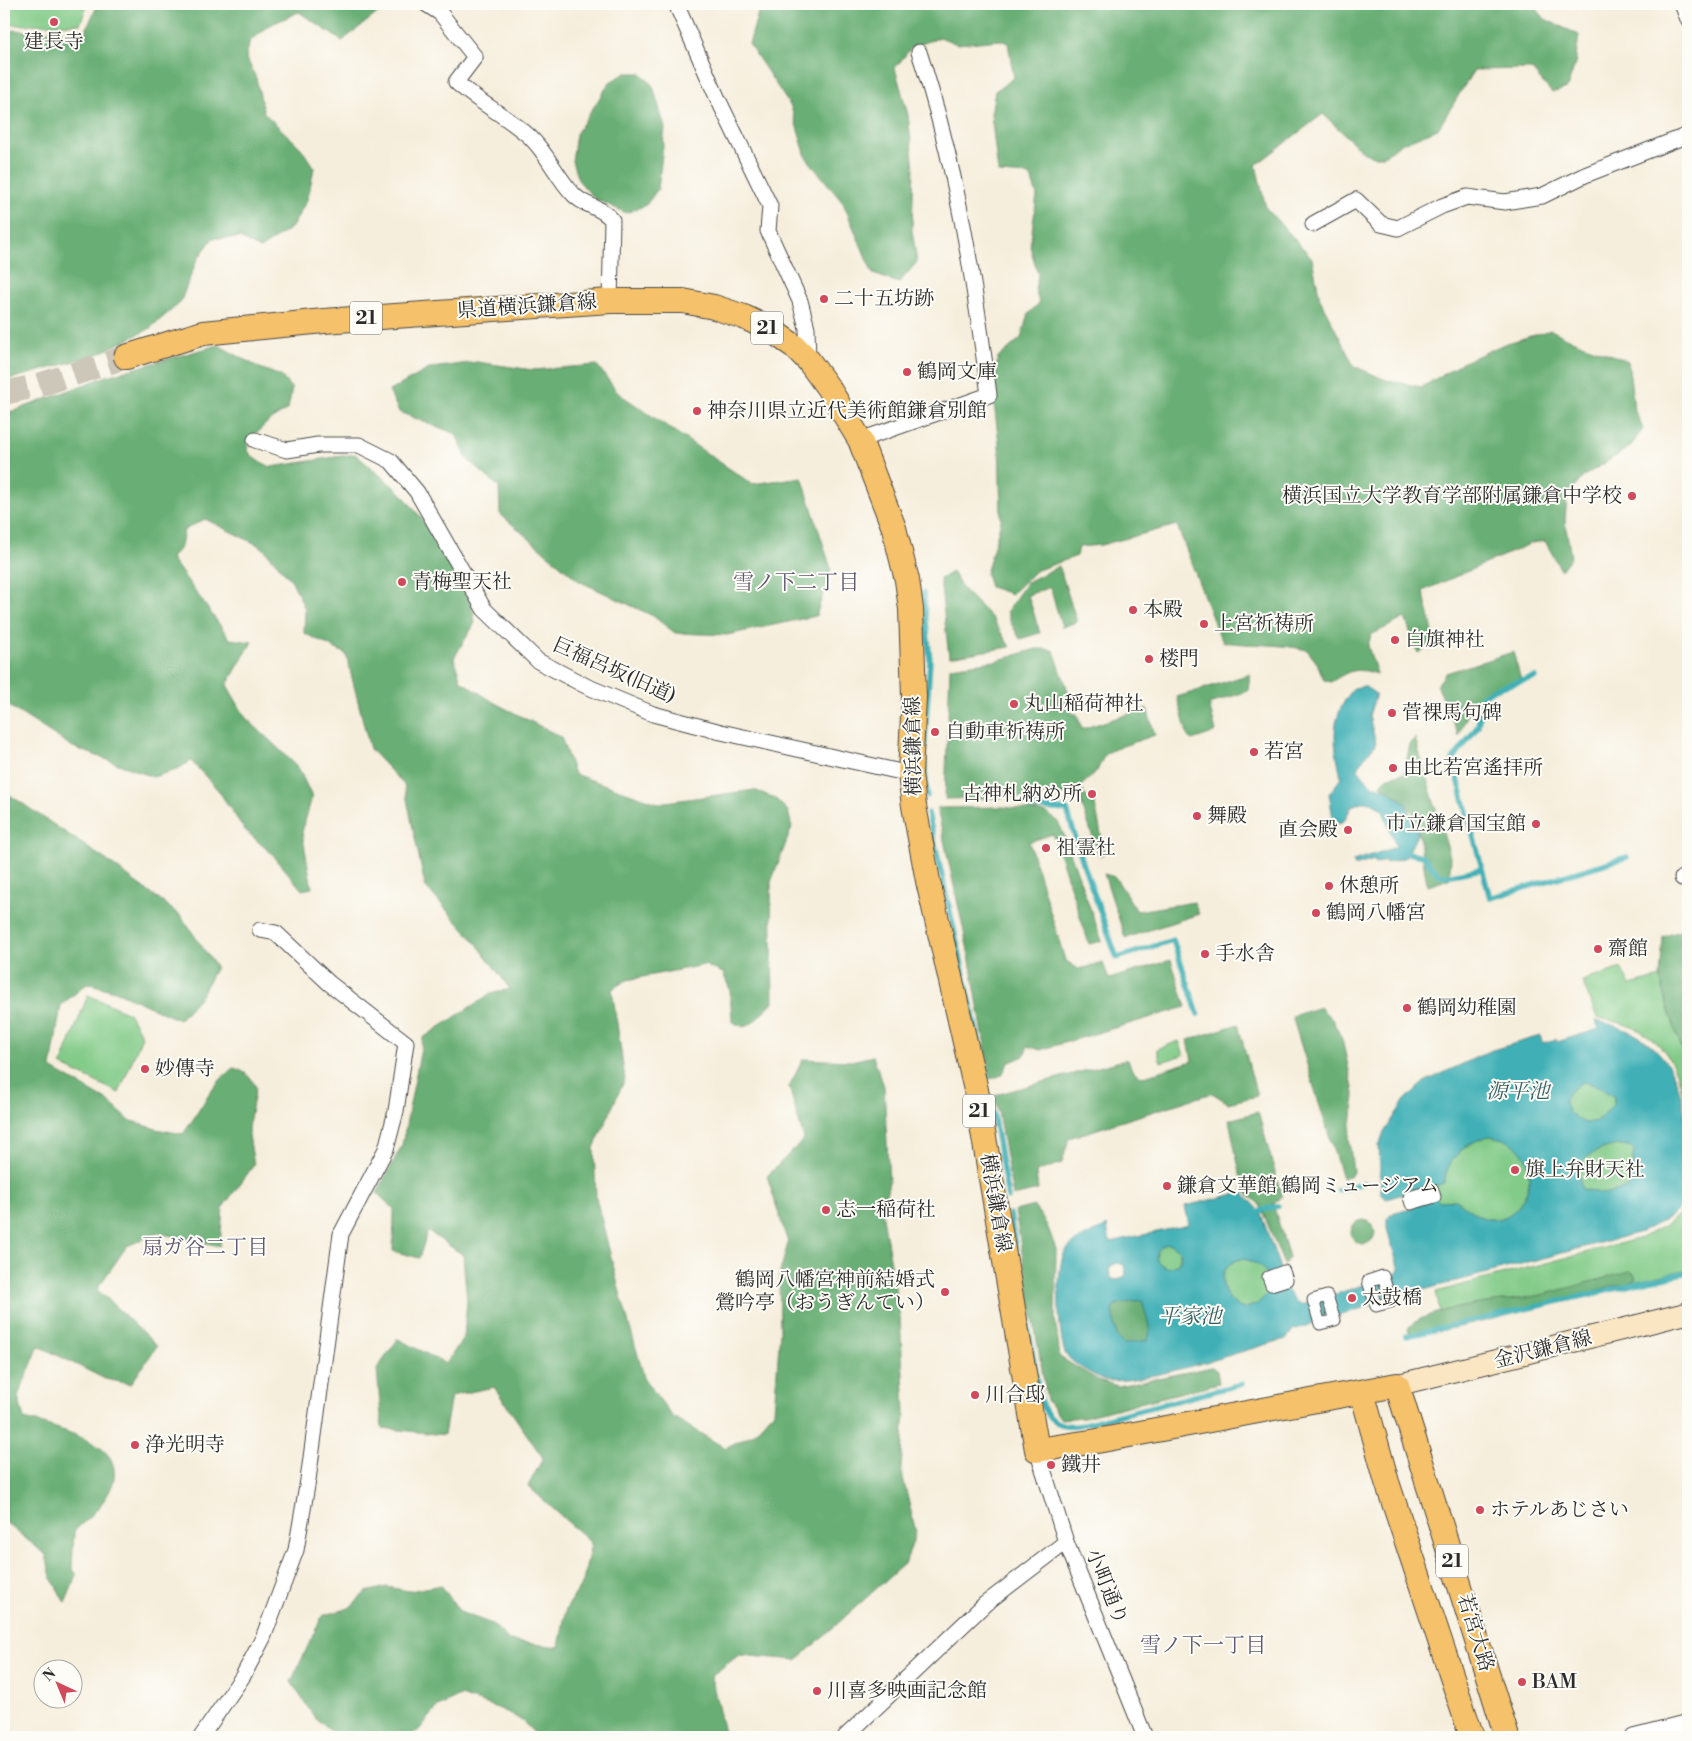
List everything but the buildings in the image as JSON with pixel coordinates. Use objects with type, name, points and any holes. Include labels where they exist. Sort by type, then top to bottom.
[{"type":"main road","name":"県道横浜鎌倉線","points":[[126,357],[203,333],[324,321],[610,301],[683,301],[714,307],[744,317],[771,330],[794,346],[808,360],[829,388],[863,446]]},
{"type":"main road","name":"横浜鎌倉線","points":[[863,446],[894,528],[907,580],[912,625],[914,697],[910,774],[928,881],[976,1090],[1037,1450]]},
{"type":"main road","name":"金沢鎌倉線","points":[[1397,1385],[1688,1312]]},
{"type":"main road","points":[[1037,1450],[1097,1441],[1397,1385]]},
{"type":"main road","name":"若宮大路","points":[[1397,1385],[1507,1737]]},
{"type":"main road","name":"若宮大路","points":[[1362,1392],[1387,1482],[1472,1737]]},
{"type":"street","points":[[426,4],[440,13],[475,56],[456,82],[474,99],[505,117],[531,138],[575,197],[606,212],[612,220],[610,301]]},
{"type":"street","points":[[676,4],[717,97],[770,206],[768,231],[800,301],[807,328],[808,360]]},
{"type":"street","points":[[1682,4],[1688,19]]},
{"type":"street","points":[[863,446],[989,395],[977,302],[958,202],[936,104],[919,52]]},
{"type":"street","points":[[1313,224],[1356,200],[1381,224],[1398,228],[1442,206],[1467,197],[1505,202],[1542,196],[1585,175],[1688,135]]},
{"type":"street","name":"巨福呂坂(旧道)","points":[[255,440],[287,450],[318,445],[358,445],[391,461],[417,492],[484,610],[538,661],[653,714],[782,747],[910,774]]},
{"type":"street","points":[[201,1737],[243,1676],[263,1638],[296,1550],[308,1480],[341,1234],[386,1149],[396,1111],[406,1043],[329,983],[276,933],[260,930]]},
{"type":"street","name":"小町通り","points":[[1037,1450],[1066,1542],[1145,1737]]},
{"type":"street","points":[[845,1737],[985,1604],[1066,1542]]},
{"type":"street","points":[[1633,1737],[1688,1722]]},
{"type":"green space","points":[[4,4],[88,4],[80,24],[4,25]]},
{"type":"green space","points":[[98,4],[389,4],[342,41],[299,12],[272,24],[250,41],[246,57],[256,78],[264,113],[301,148],[314,168],[308,198],[292,227],[260,249],[240,238],[213,238],[197,260],[180,303],[149,329],[94,356],[4,380],[4,30],[85,32]]},
{"type":"green space","points":[[754,4],[1533,4],[1545,19],[1579,35],[1575,64],[1567,88],[1552,93],[1531,69],[1474,70],[1438,129],[1400,144],[1384,156],[1373,156],[1364,153],[1323,114],[1256,165],[1266,208],[1312,258],[1320,299],[1354,366],[1386,380],[1422,387],[1462,363],[1504,344],[1551,330],[1569,339],[1628,361],[1634,408],[1643,429],[1630,447],[1584,476],[1567,496],[1565,521],[1571,557],[1561,570],[1545,541],[1532,543],[1423,591],[1434,642],[1418,653],[1405,618],[1371,635],[1368,646],[1377,674],[1358,670],[1343,675],[1331,682],[1324,680],[1317,663],[1307,650],[1286,646],[1223,642],[1217,631],[1177,525],[1101,545],[1079,547],[1077,556],[1035,571],[1011,594],[990,587],[986,574],[1001,521],[999,443],[992,388],[998,358],[1021,338],[1028,314],[1039,303],[1035,289],[1038,275],[1030,246],[1037,195],[1030,175],[998,173],[991,114],[995,91],[1014,78],[1008,43],[1000,40],[957,44],[940,37],[911,48],[895,68],[908,115],[914,168],[912,230],[917,262],[899,283],[873,274],[843,203],[806,157],[791,107],[749,44],[758,13]]},
{"type":"green space","points":[[626,73],[641,73],[653,86],[665,128],[658,189],[646,205],[626,213],[594,198],[578,180],[572,161],[576,134],[610,82]]},
{"type":"green space","points":[[218,345],[260,368],[281,376],[292,389],[288,409],[269,421],[248,441],[248,451],[255,459],[271,467],[355,454],[401,493],[423,520],[471,599],[475,623],[454,658],[461,681],[495,703],[561,737],[574,774],[658,803],[754,790],[775,798],[788,811],[792,827],[771,882],[773,1002],[754,1022],[744,1027],[732,1022],[730,990],[723,973],[704,965],[627,980],[612,989],[625,1079],[594,1148],[596,1197],[619,1289],[645,1380],[673,1417],[725,1448],[753,1434],[774,1411],[780,1330],[779,1276],[788,1243],[767,1176],[804,1139],[789,1087],[803,1059],[851,1061],[873,1056],[884,1086],[889,1182],[882,1211],[900,1317],[905,1411],[901,1470],[916,1532],[906,1562],[797,1660],[739,1655],[711,1676],[725,1737],[536,1737],[530,1728],[513,1715],[460,1696],[438,1707],[418,1731],[409,1737],[338,1737],[315,1718],[291,1682],[322,1616],[349,1608],[366,1592],[387,1587],[409,1591],[441,1585],[460,1612],[492,1624],[510,1641],[559,1647],[566,1609],[583,1582],[591,1543],[528,1486],[543,1458],[494,1387],[451,1396],[444,1435],[382,1428],[377,1369],[398,1339],[446,1364],[464,1336],[467,1301],[463,1255],[428,1231],[419,1258],[393,1251],[394,1209],[377,1193],[402,1145],[423,1038],[490,994],[510,989],[477,944],[425,886],[404,785],[370,749],[346,654],[304,633],[305,609],[292,581],[262,547],[205,519],[184,530],[181,547],[171,558],[230,639],[252,642],[227,685],[246,718],[298,767],[312,797],[302,832],[312,888],[302,890],[273,855],[244,829],[218,790],[191,761],[176,770],[153,777],[73,747],[4,703],[4,411],[14,411],[107,376]]},
{"type":"green space","points":[[477,362],[533,370],[597,365],[618,393],[752,484],[802,477],[831,569],[816,616],[727,635],[675,633],[653,616],[579,581],[500,514],[499,487],[467,459],[456,434],[399,412],[389,391],[431,368]]},
{"type":"green space","points":[[1059,566],[1077,622],[1062,627],[1050,587],[1028,595],[1040,633],[1020,639],[1007,611],[1027,582]]},
{"type":"green space","points":[[952,572],[962,588],[992,618],[1010,647],[949,657],[940,579]]},
{"type":"green space","points":[[1036,649],[1054,651],[1069,694],[1072,714],[1077,714],[1082,729],[1147,708],[1155,735],[1105,754],[1097,771],[1081,786],[1085,796],[1094,800],[1105,853],[1099,856],[1078,793],[1049,796],[1040,793],[1032,797],[945,799],[950,667],[995,661]]},
{"type":"green space","points":[[1513,652],[1521,680],[1481,698],[1469,712],[1459,736],[1437,685],[1446,673]]},
{"type":"green space","points":[[1250,674],[1248,691],[1209,704],[1216,732],[1192,740],[1188,737],[1177,697]]},
{"type":"green space","points":[[1415,738],[1451,860],[1449,879],[1428,886],[1413,813],[1398,797],[1381,785],[1386,778],[1404,773],[1410,743]]},
{"type":"green space","points":[[4,791],[106,860],[181,916],[216,967],[202,994],[179,1020],[120,993],[88,983],[61,1005],[51,1068],[108,1101],[129,1120],[156,1129],[183,1134],[212,1090],[225,1074],[233,1068],[247,1074],[256,1087],[248,1129],[254,1165],[223,1207],[220,1246],[158,1233],[127,1246],[97,1289],[157,1346],[131,1384],[105,1379],[39,1346],[18,1396],[24,1419],[56,1428],[93,1443],[108,1455],[113,1465],[114,1476],[106,1497],[99,1507],[74,1531],[72,1568],[77,1575],[65,1603],[51,1577],[46,1555],[4,1521]]},
{"type":"green space","points":[[1004,807],[1047,813],[1058,822],[1062,830],[1102,941],[1089,944],[1053,834],[1029,842],[1065,960],[1078,969],[1103,963],[1109,979],[1171,960],[1186,1007],[1040,1050],[1028,1046],[1024,1056],[1008,1063],[1002,1075],[991,1079],[969,955],[937,808]]},
{"type":"green space","points":[[1104,874],[1115,877],[1137,911],[1194,902],[1199,914],[1125,938]]},
{"type":"green space","points":[[1682,930],[1688,955],[1688,1067],[1668,1009],[1660,977],[1663,937]]},
{"type":"green space","points":[[1621,968],[1630,985],[1688,970],[1688,1120],[1679,1080],[1664,1050],[1638,1030],[1597,1018],[1582,981]]},
{"type":"green space","points":[[88,995],[129,1013],[142,1036],[119,1093],[61,1065]]},
{"type":"green space","points":[[1320,1007],[1332,1019],[1342,1039],[1355,1097],[1349,1137],[1353,1172],[1350,1177],[1342,1178],[1292,1016]]},
{"type":"green space","points":[[1238,1024],[1257,1096],[1228,1103],[1212,1093],[1069,1138],[1062,1163],[1036,1172],[1038,1190],[1013,1196],[995,1095],[1128,1059],[1132,1070],[1141,1077],[1192,1061],[1188,1040]]},
{"type":"green space","points":[[1179,1041],[1184,1055],[1161,1062],[1157,1049]]},
{"type":"green space","points":[[1583,1082],[1598,1086],[1614,1097],[1614,1104],[1597,1121],[1585,1123],[1570,1113],[1567,1108],[1565,1102],[1569,1092]]},
{"type":"green space","points":[[1258,1112],[1282,1197],[1273,1204],[1289,1257],[1284,1265],[1260,1205],[1243,1189],[1229,1120]]},
{"type":"green space","points":[[1489,1136],[1509,1142],[1522,1153],[1528,1167],[1529,1182],[1524,1197],[1515,1210],[1503,1217],[1489,1219],[1476,1214],[1456,1200],[1439,1201],[1429,1188],[1444,1183],[1453,1159],[1465,1147]]},
{"type":"green space","points":[[1620,1145],[1629,1146],[1634,1150],[1630,1187],[1604,1194],[1582,1189],[1579,1169],[1585,1159],[1602,1149]]},
{"type":"green space","points":[[1688,1205],[1688,1269],[1443,1327],[1436,1292],[1641,1238],[1667,1224],[1687,1208]]},
{"type":"green space","points":[[1034,1206],[1047,1225],[1056,1249],[1055,1318],[1060,1357],[1098,1380],[1118,1386],[1212,1367],[1217,1371],[1219,1383],[1084,1417],[1061,1419],[1047,1400],[1015,1211]]},
{"type":"green space","points":[[1363,1220],[1368,1221],[1374,1227],[1374,1237],[1368,1243],[1363,1244],[1358,1243],[1352,1237],[1351,1232],[1352,1227],[1358,1221]]},
{"type":"green space","points":[[1168,1244],[1177,1247],[1180,1256],[1177,1265],[1168,1268],[1159,1265],[1156,1256],[1159,1247]]},
{"type":"green space","points":[[1242,1259],[1253,1262],[1262,1268],[1274,1287],[1257,1304],[1244,1309],[1229,1299],[1223,1283],[1223,1275],[1226,1268],[1232,1262]]},
{"type":"green space","points":[[1630,1271],[1635,1274],[1637,1279],[1627,1284],[1611,1286],[1473,1324],[1421,1333],[1409,1332],[1408,1328],[1418,1320],[1450,1309],[1541,1295]]},
{"type":"green space","points":[[1142,1300],[1150,1331],[1148,1340],[1123,1345],[1117,1337],[1112,1310],[1117,1304]]},
{"type":"water","points":[[1364,686],[1376,694],[1369,716],[1376,743],[1358,769],[1371,785],[1384,788],[1405,802],[1418,833],[1406,857],[1386,863],[1385,860],[1375,864],[1374,860],[1355,866],[1353,861],[1396,847],[1383,811],[1372,802],[1361,802],[1352,806],[1344,821],[1334,824],[1329,794],[1341,778],[1335,742],[1337,721],[1340,710],[1354,688]]},
{"type":"water","name":"源平池","points":[[1596,1021],[1627,1030],[1650,1044],[1666,1062],[1677,1084],[1684,1108],[1687,1135],[1688,1192],[1681,1207],[1663,1221],[1641,1232],[1401,1296],[1293,1330],[1286,1339],[1193,1366],[1141,1378],[1120,1381],[1105,1380],[1089,1373],[1067,1357],[1059,1318],[1060,1272],[1065,1252],[1073,1243],[1107,1226],[1110,1242],[1189,1225],[1185,1206],[1243,1192],[1260,1211],[1288,1291],[1298,1304],[1304,1304],[1395,1275],[1399,1270],[1387,1229],[1387,1219],[1392,1213],[1414,1207],[1411,1192],[1386,1199],[1381,1193],[1379,1146],[1383,1134],[1405,1100],[1424,1082],[1492,1050],[1540,1036],[1543,1043],[1556,1039],[1557,1042],[1599,1029]],"holes":[[[1583,1082],[1598,1086],[1614,1097],[1614,1104],[1597,1121],[1585,1123],[1570,1113],[1565,1102],[1569,1092]],[[1489,1136],[1509,1142],[1522,1153],[1528,1167],[1529,1182],[1524,1197],[1515,1210],[1503,1217],[1484,1218],[1456,1200],[1439,1201],[1429,1188],[1444,1183],[1453,1159],[1472,1143]],[[1629,1146],[1634,1150],[1630,1187],[1604,1194],[1582,1189],[1579,1176],[1581,1164],[1590,1155],[1609,1147]],[[1170,1244],[1180,1251],[1181,1258],[1177,1265],[1166,1268],[1157,1261],[1158,1251],[1163,1246]],[[1242,1259],[1248,1260],[1262,1268],[1274,1287],[1257,1304],[1244,1309],[1229,1299],[1225,1291],[1223,1275],[1226,1268],[1232,1262]],[[1118,1263],[1124,1265],[1126,1273],[1124,1278],[1116,1280],[1111,1278],[1109,1270],[1112,1265]],[[1142,1300],[1150,1330],[1148,1340],[1123,1344],[1117,1337],[1112,1310],[1117,1304]]]},
{"type":"waterway","points":[[923,593],[930,660],[924,756],[927,796]]},
{"type":"waterway","points":[[1535,677],[1494,689],[1482,697],[1478,726],[1453,760],[1490,898],[1627,857]]},
{"type":"waterway","points":[[1030,807],[1067,810],[1084,866],[1117,958],[1173,940],[1198,1014]]},
{"type":"waterway","points":[[928,813],[987,1078]]},
{"type":"waterway","points":[[1408,853],[1423,856],[1438,874],[1446,876],[1482,869]]},
{"type":"waterway","points":[[990,1096],[1008,1198]]},
{"type":"waterway","points":[[1338,1190],[1363,1183]]},
{"type":"waterway","points":[[1260,1211],[1278,1206]]},
{"type":"waterway","points":[[1010,1214],[1040,1400],[1051,1419],[1062,1424],[1084,1424],[1242,1384]]},
{"type":"waterway","points":[[1407,1336],[1688,1272]]},
{"type":"tunnel","points":[[4,393],[36,386],[126,357]]},
{"type":"place","name":"建長寺","points":[[54,22]]},
{"type":"place","name":"二十五坊跡","points":[[824,299]]},
{"type":"place","name":"鶴岡文庫","points":[[907,372]]},
{"type":"place","name":"神奈川県立近代美術館鎌倉別館","points":[[697,411]]},
{"type":"place","name":"横浜国立大学教育学部附属鎌倉中学校","points":[[1632,496]]},
{"type":"place","name":"青梅聖天社","points":[[402,582]]},
{"type":"place","name":"本殿","points":[[1133,610]]},
{"type":"place","name":"上宮祈祷所","points":[[1204,624]]},
{"type":"place","name":"白旗神社","points":[[1395,640]]},
{"type":"place","name":"楼門","points":[[1149,659]]},
{"type":"place","name":"丸山稲荷神社","points":[[1014,704]]},
{"type":"place","name":"菅裸馬句碑","points":[[1392,713]]},
{"type":"place","name":"自動車祈祷所","points":[[935,732]]},
{"type":"place","name":"若宮","points":[[1254,752]]},
{"type":"place","name":"由比若宮遙拝所","points":[[1393,768]]},
{"type":"place","name":"古神札納め所","points":[[1092,794]]},
{"type":"place","name":"舞殿","points":[[1197,816]]},
{"type":"place","name":"市立鎌倉国宝館","points":[[1536,824]]},
{"type":"place","name":"直会殿","points":[[1348,830]]},
{"type":"place","name":"祖霊社","points":[[1046,848]]},
{"type":"place","name":"休憩所","points":[[1329,886]]},
{"type":"place","name":"鶴岡八幡宮","points":[[1316,913]]},
{"type":"place","name":"齋館","points":[[1598,949]]},
{"type":"place","name":"手水舎","points":[[1205,954]]},
{"type":"place","name":"鶴岡幼稚園","points":[[1407,1008]]},
{"type":"place","name":"妙傳寺","points":[[145,1069]]},
{"type":"place","name":"旗上弁財天社","points":[[1515,1170]]},
{"type":"place","name":"鎌倉文華館 鶴岡ミュージアム","points":[[1167,1186]]},
{"type":"place","name":"志一稲荷社","points":[[826,1210]]},
{"type":"place","name":"鶴岡八幡宮神前結婚式 鶯吟亭（おうぎんてい）","points":[[945,1292]]},
{"type":"place","name":"太鼓橋","points":[[1352,1298]]},
{"type":"place","name":"川合邸","points":[[975,1395]]},
{"type":"place","name":"浄光明寺","points":[[135,1445]]},
{"type":"place","name":"鐵井","points":[[1051,1465]]},
{"type":"place","name":"ホテルあじさい","points":[[1480,1510]]},
{"type":"place","name":"BAM","points":[[1522,1682]]},
{"type":"place","name":"川喜多映画記念館","points":[[817,1691]]},
{"type":"district","name":"雪ノ下二丁目","points":[[796,583]]},
{"type":"district","name":"扇ガ谷二丁目","points":[[205,1248]]},
{"type":"district","name":"雪ノ下一丁目","points":[[1203,1646]]},
{"type":"water label","name":"平家池","points":[[1190,1317]]}]
